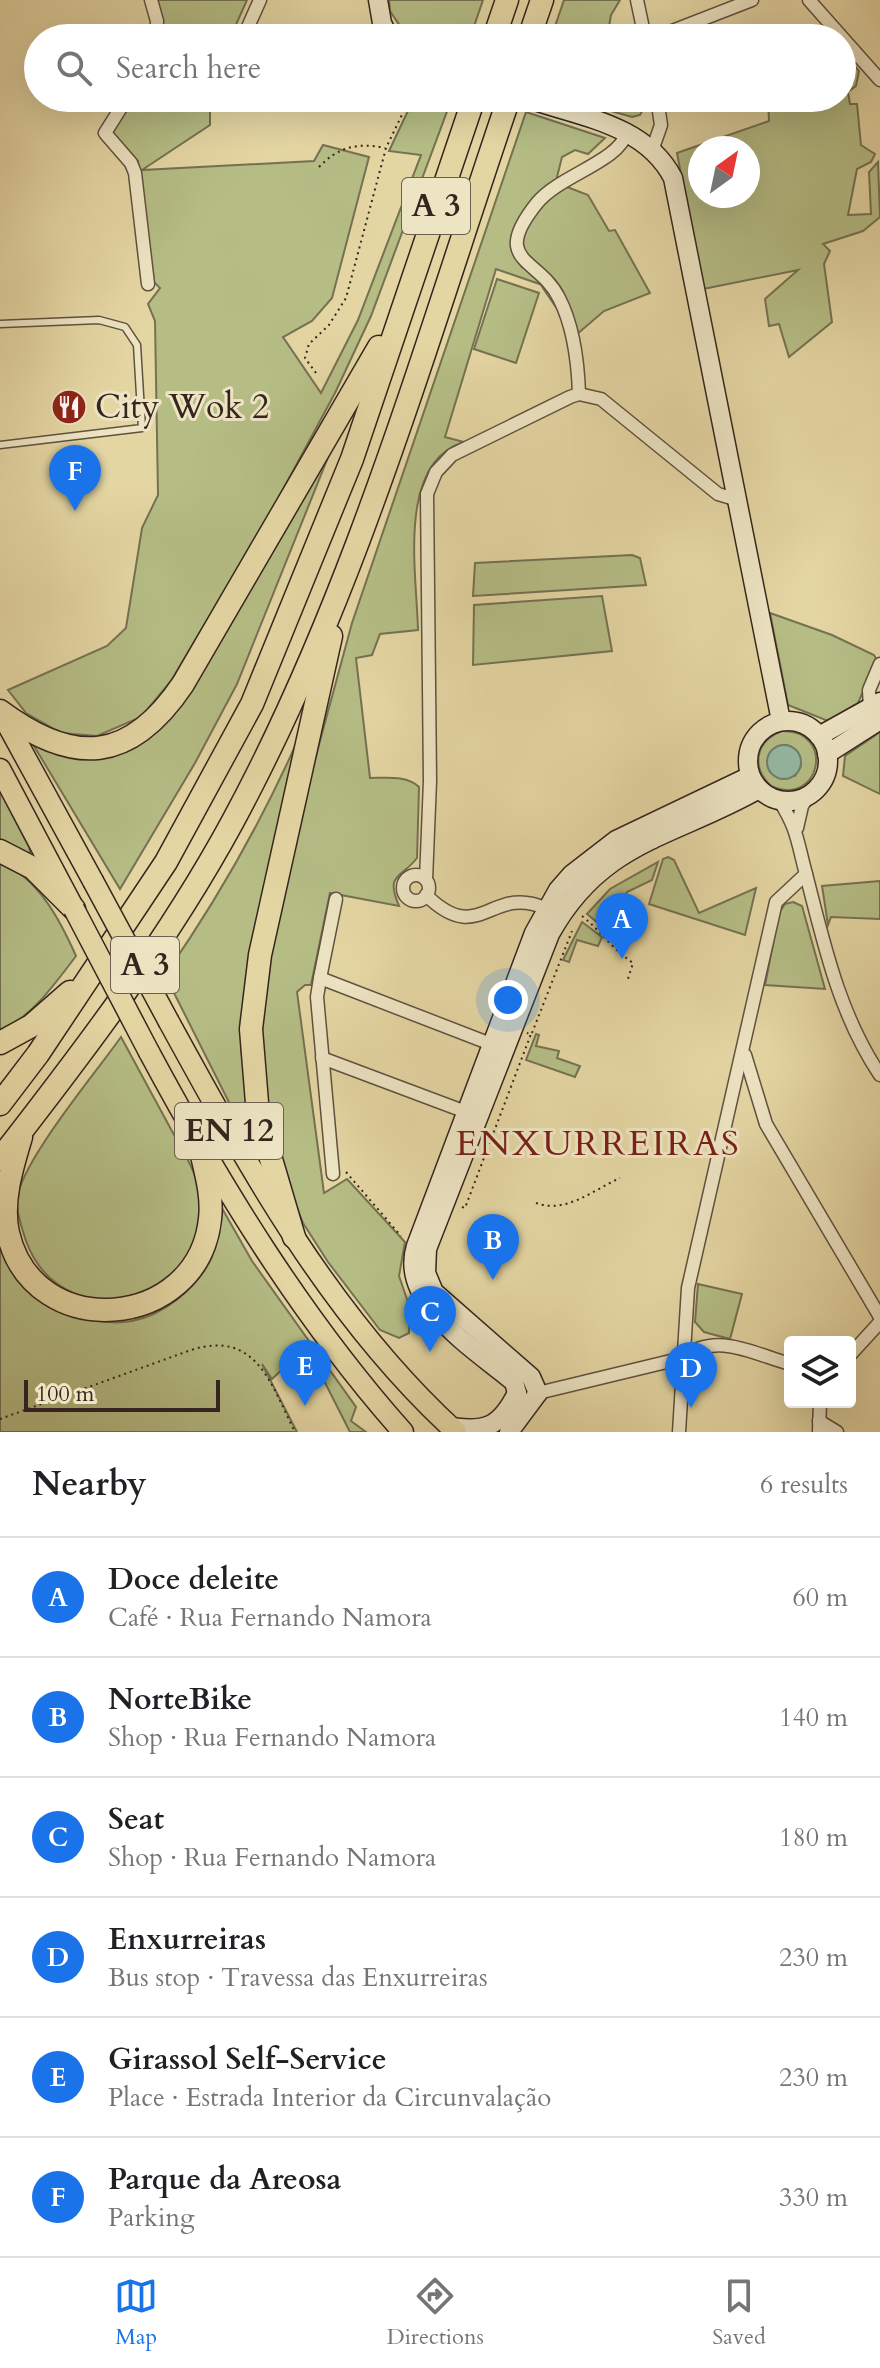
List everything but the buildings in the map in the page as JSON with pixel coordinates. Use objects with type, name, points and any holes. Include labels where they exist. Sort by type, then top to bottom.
[{"type":"highway","points":[[499,24],[507,0]]},
{"type":"highway","points":[[534,24],[542,0]]},
{"type":"highway","name":"A 3","points":[[0,1104],[187,827],[252,704],[352,459],[398,315],[469,112]]},
{"type":"highway","name":"A 3","points":[[0,1159],[131,985],[203,873],[281,725],[343,582],[504,112]]},
{"type":"highway","points":[[0,711],[45,741],[79,748],[124,741],[162,713],[183,684],[398,315]]},
{"type":"highway","points":[[294,1237],[258,1115],[252,1073],[252,1006],[260,955],[343,582]]},
{"type":"highway","points":[[0,851],[33,868],[74,909]]},
{"type":"highway","points":[[0,1043],[31,1026],[94,969]]},
{"type":"highway","points":[[24,1127],[7,1196],[8,1233],[14,1251],[35,1282],[66,1303],[86,1309],[127,1310],[144,1305],[162,1296],[188,1273],[203,1248],[210,1218],[200,1147]]},
{"type":"main road","points":[[378,0],[385,24]]},
{"type":"main road","points":[[566,112],[627,132],[653,148],[665,163],[679,196],[781,721]]},
{"type":"main road","points":[[819,736],[877,710]]},
{"type":"main road","points":[[827,754],[877,710]]},
{"type":"main road","name":"EN 12","points":[[0,711],[251,1171],[294,1237],[375,1348],[452,1430]]},
{"type":"main road","points":[[781,721],[802,723],[819,736],[827,754],[823,781],[809,795],[779,800],[755,783],[748,753],[759,732],[781,721]]},
{"type":"main road","name":"EN 12","points":[[0,769],[200,1147],[278,1271],[396,1424]]},
{"type":"main road","points":[[538,1393],[531,1377],[467,1334],[420,1297],[412,1264],[416,1246],[498,1046],[545,908],[572,874],[607,846],[755,783]]},
{"type":"main road","points":[[498,1046],[550,934],[576,891],[624,853],[755,783]]},
{"type":"main road","points":[[472,1114],[426,1262],[434,1292],[467,1334],[514,1382],[517,1393]]},
{"type":"main road","points":[[517,1393],[538,1393]]},
{"type":"main road","points":[[452,1430],[478,1432],[488,1429],[517,1393]]},
{"type":"main road","points":[[509,1432],[538,1393]]},
{"type":"main road","points":[[396,1424],[413,1432]]},
{"type":"street","points":[[151,0],[157,24]]},
{"type":"street","points":[[249,24],[260,0]]},
{"type":"street","points":[[637,0],[642,24]]},
{"type":"street","points":[[690,24],[752,0]]},
{"type":"street","points":[[809,0],[830,24]]},
{"type":"street","points":[[856,53],[880,80]]},
{"type":"street","points":[[118,112],[105,133],[125,155],[135,173],[148,284]]},
{"type":"street","points":[[653,148],[661,125],[659,112]]},
{"type":"street","points":[[579,394],[571,323],[553,287],[524,263],[517,245],[523,225],[545,194],[576,172],[598,163],[624,141],[627,132]]},
{"type":"street","points":[[545,908],[513,902],[463,919],[448,914],[426,895],[430,781],[427,494],[430,483],[452,455],[579,394],[601,399],[718,494],[738,500]]},
{"type":"street","points":[[877,710],[869,690],[880,664]]},
{"type":"street","points":[[797,828],[802,806],[809,795]]},
{"type":"street","points":[[779,800],[797,828],[835,987],[863,1049],[880,1075]]},
{"type":"street","points":[[679,1432],[688,1288],[776,902],[806,874]]},
{"type":"street","points":[[426,880],[410,876],[403,886],[411,900],[419,900],[426,895]]},
{"type":"street","points":[[333,1174],[317,997],[336,899]]},
{"type":"street","points":[[320,978],[498,1046]]},
{"type":"street","points":[[744,1049],[749,1076],[766,1124],[880,1320],[856,1348]]},
{"type":"street","points":[[322,1058],[472,1114]]},
{"type":"street","points":[[538,1393],[683,1358],[702,1344],[719,1344],[784,1362]]},
{"type":"street","points":[[819,1426],[837,1432]]},
{"type":"lane","points":[[0,324],[99,320],[125,327],[137,345],[142,428],[0,445]]},
{"type":"path","points":[[316,373],[305,358],[309,344],[329,325],[346,298],[386,148],[403,112]]},
{"type":"path","points":[[319,167],[332,153],[349,147],[367,144],[386,148]]},
{"type":"path","points":[[531,1034],[565,947],[582,916],[598,929],[607,945],[633,963],[628,979]]},
{"type":"path","points":[[331,1153],[341,1154],[348,1175],[401,1236],[416,1246]]},
{"type":"path","points":[[536,1203],[547,1207],[566,1206],[620,1178]]},
{"type":"path","points":[[0,1419],[191,1350],[219,1345],[250,1353],[266,1375],[295,1432]]},
{"type":"green space","points":[[156,0],[247,0],[236,24],[160,24]]},
{"type":"green space","points":[[389,0],[483,0],[475,24],[399,24],[390,11]]},
{"type":"green space","points":[[564,0],[620,0],[609,24],[556,24]]},
{"type":"green space","points":[[857,104],[861,145],[875,154],[871,162],[857,169],[848,215],[871,214],[869,172],[878,162],[880,217],[863,231],[823,244],[830,251],[824,264],[832,322],[789,357],[779,324],[769,326],[765,299],[798,270],[703,289],[677,153],[688,149],[688,208],[760,208],[760,136],[726,136],[769,121],[769,112],[856,112]]},
{"type":"green space","points":[[125,112],[210,112],[210,125],[142,170],[314,161],[323,145],[369,157],[332,298],[312,321],[283,337],[321,393],[358,320],[421,155],[389,151],[407,112],[447,112],[371,316],[335,393],[266,521],[171,681],[141,717],[97,736],[61,733],[26,713],[8,690],[107,646],[126,628],[142,528],[158,495],[155,321],[148,304],[160,288],[152,280],[138,161],[111,134]]},
{"type":"green space","points":[[526,112],[605,138],[588,154],[575,150],[562,157],[556,181],[513,249],[521,266],[551,288],[496,269],[445,437],[464,442],[442,454],[428,472],[419,496],[414,552],[418,630],[380,634],[372,655],[356,658],[370,778],[402,779],[419,787],[417,858],[394,882],[399,906],[330,893],[311,985],[305,985],[297,992],[324,1193],[347,1179],[405,1242],[399,1276],[410,1308],[409,1333],[399,1338],[380,1330],[328,1262],[303,1223],[275,1154],[261,1082],[259,1030],[265,974],[314,763],[352,623]]},
{"type":"green space","points":[[614,112],[642,112],[632,117]]},
{"type":"green space","points":[[562,185],[588,195],[609,231],[615,230],[650,293],[604,311],[576,335],[534,272],[523,246],[523,235],[529,221]]},
{"type":"green space","points":[[497,279],[539,293],[516,363],[474,349]]},
{"type":"green space","points":[[337,435],[237,684],[195,763],[120,889],[31,741],[127,747],[135,745],[156,729],[182,697],[242,604]]},
{"type":"green space","points":[[632,555],[640,558],[646,585],[473,596],[475,563]]},
{"type":"green space","points":[[602,596],[612,651],[473,665],[474,605]]},
{"type":"green space","points":[[770,613],[832,635],[874,655],[877,660],[858,703],[828,721],[788,705]]},
{"type":"green space","points":[[304,726],[252,950],[241,1048],[254,1152],[165,975],[241,854]]},
{"type":"green space","points":[[782,731],[799,734],[810,742],[816,766],[811,778],[801,787],[788,790],[771,786],[760,771],[761,748],[773,735]],"holes":[[[786,745],[796,750],[801,766],[795,776],[770,772],[767,761]]]},
{"type":"green space","points":[[880,732],[880,794],[843,776],[845,756]]},
{"type":"green space","points":[[0,791],[29,847],[31,857],[0,844]]},
{"type":"green space","points":[[668,857],[674,860],[699,913],[756,888],[745,935],[649,904],[663,859]]},
{"type":"green space","points":[[0,862],[26,879],[47,902],[76,956],[33,1008],[0,1032]]},
{"type":"green space","points":[[658,862],[652,880],[627,892],[604,928],[587,914],[610,889]]},
{"type":"green space","points":[[880,881],[880,919],[831,917],[828,925],[822,886]]},
{"type":"green space","points":[[793,902],[802,906],[825,989],[765,985],[779,913],[785,904]]},
{"type":"green space","points":[[582,922],[602,937],[598,946],[577,940],[569,962],[563,960]]},
{"type":"green space","points":[[536,1034],[539,1035],[536,1046],[559,1051],[557,1058],[580,1066],[575,1077],[526,1060]]},
{"type":"green space","points":[[121,1037],[193,1170],[200,1221],[189,1254],[168,1278],[138,1294],[106,1299],[74,1293],[46,1274],[26,1241],[17,1200],[21,1184],[45,1141]]},
{"type":"green space","points":[[219,1203],[252,1261],[356,1407],[351,1421],[366,1432],[350,1432],[313,1359],[285,1367],[272,1379],[262,1364],[297,1432],[0,1432],[0,1244],[7,1263],[18,1279],[52,1305],[93,1320],[132,1321],[166,1307],[186,1292],[203,1273],[217,1241]]},
{"type":"green space","points":[[698,1284],[742,1294],[730,1339],[704,1332],[695,1322]]},
{"type":"shaded area","points":[[784,745],[796,750],[801,762],[796,774],[784,779],[772,774],[767,762],[772,750]]},
{"type":"place","name":"City Wok 2","points":[[69,407]]},
{"type":"place","name":"Parque da Areosa","points":[[75,511]]},
{"type":"place","name":"Doce deleite","points":[[622,959]]},
{"type":"place","name":"NorteBike","points":[[493,1280]]},
{"type":"place","name":"Seat","points":[[430,1352]]},
{"type":"place","name":"Girassol Self-Service","points":[[305,1406]]},
{"type":"place","name":"Enxurreiras","points":[[691,1408]]},
{"type":"district","name":"ENXURREIRAS","points":[[598,1143]]}]
